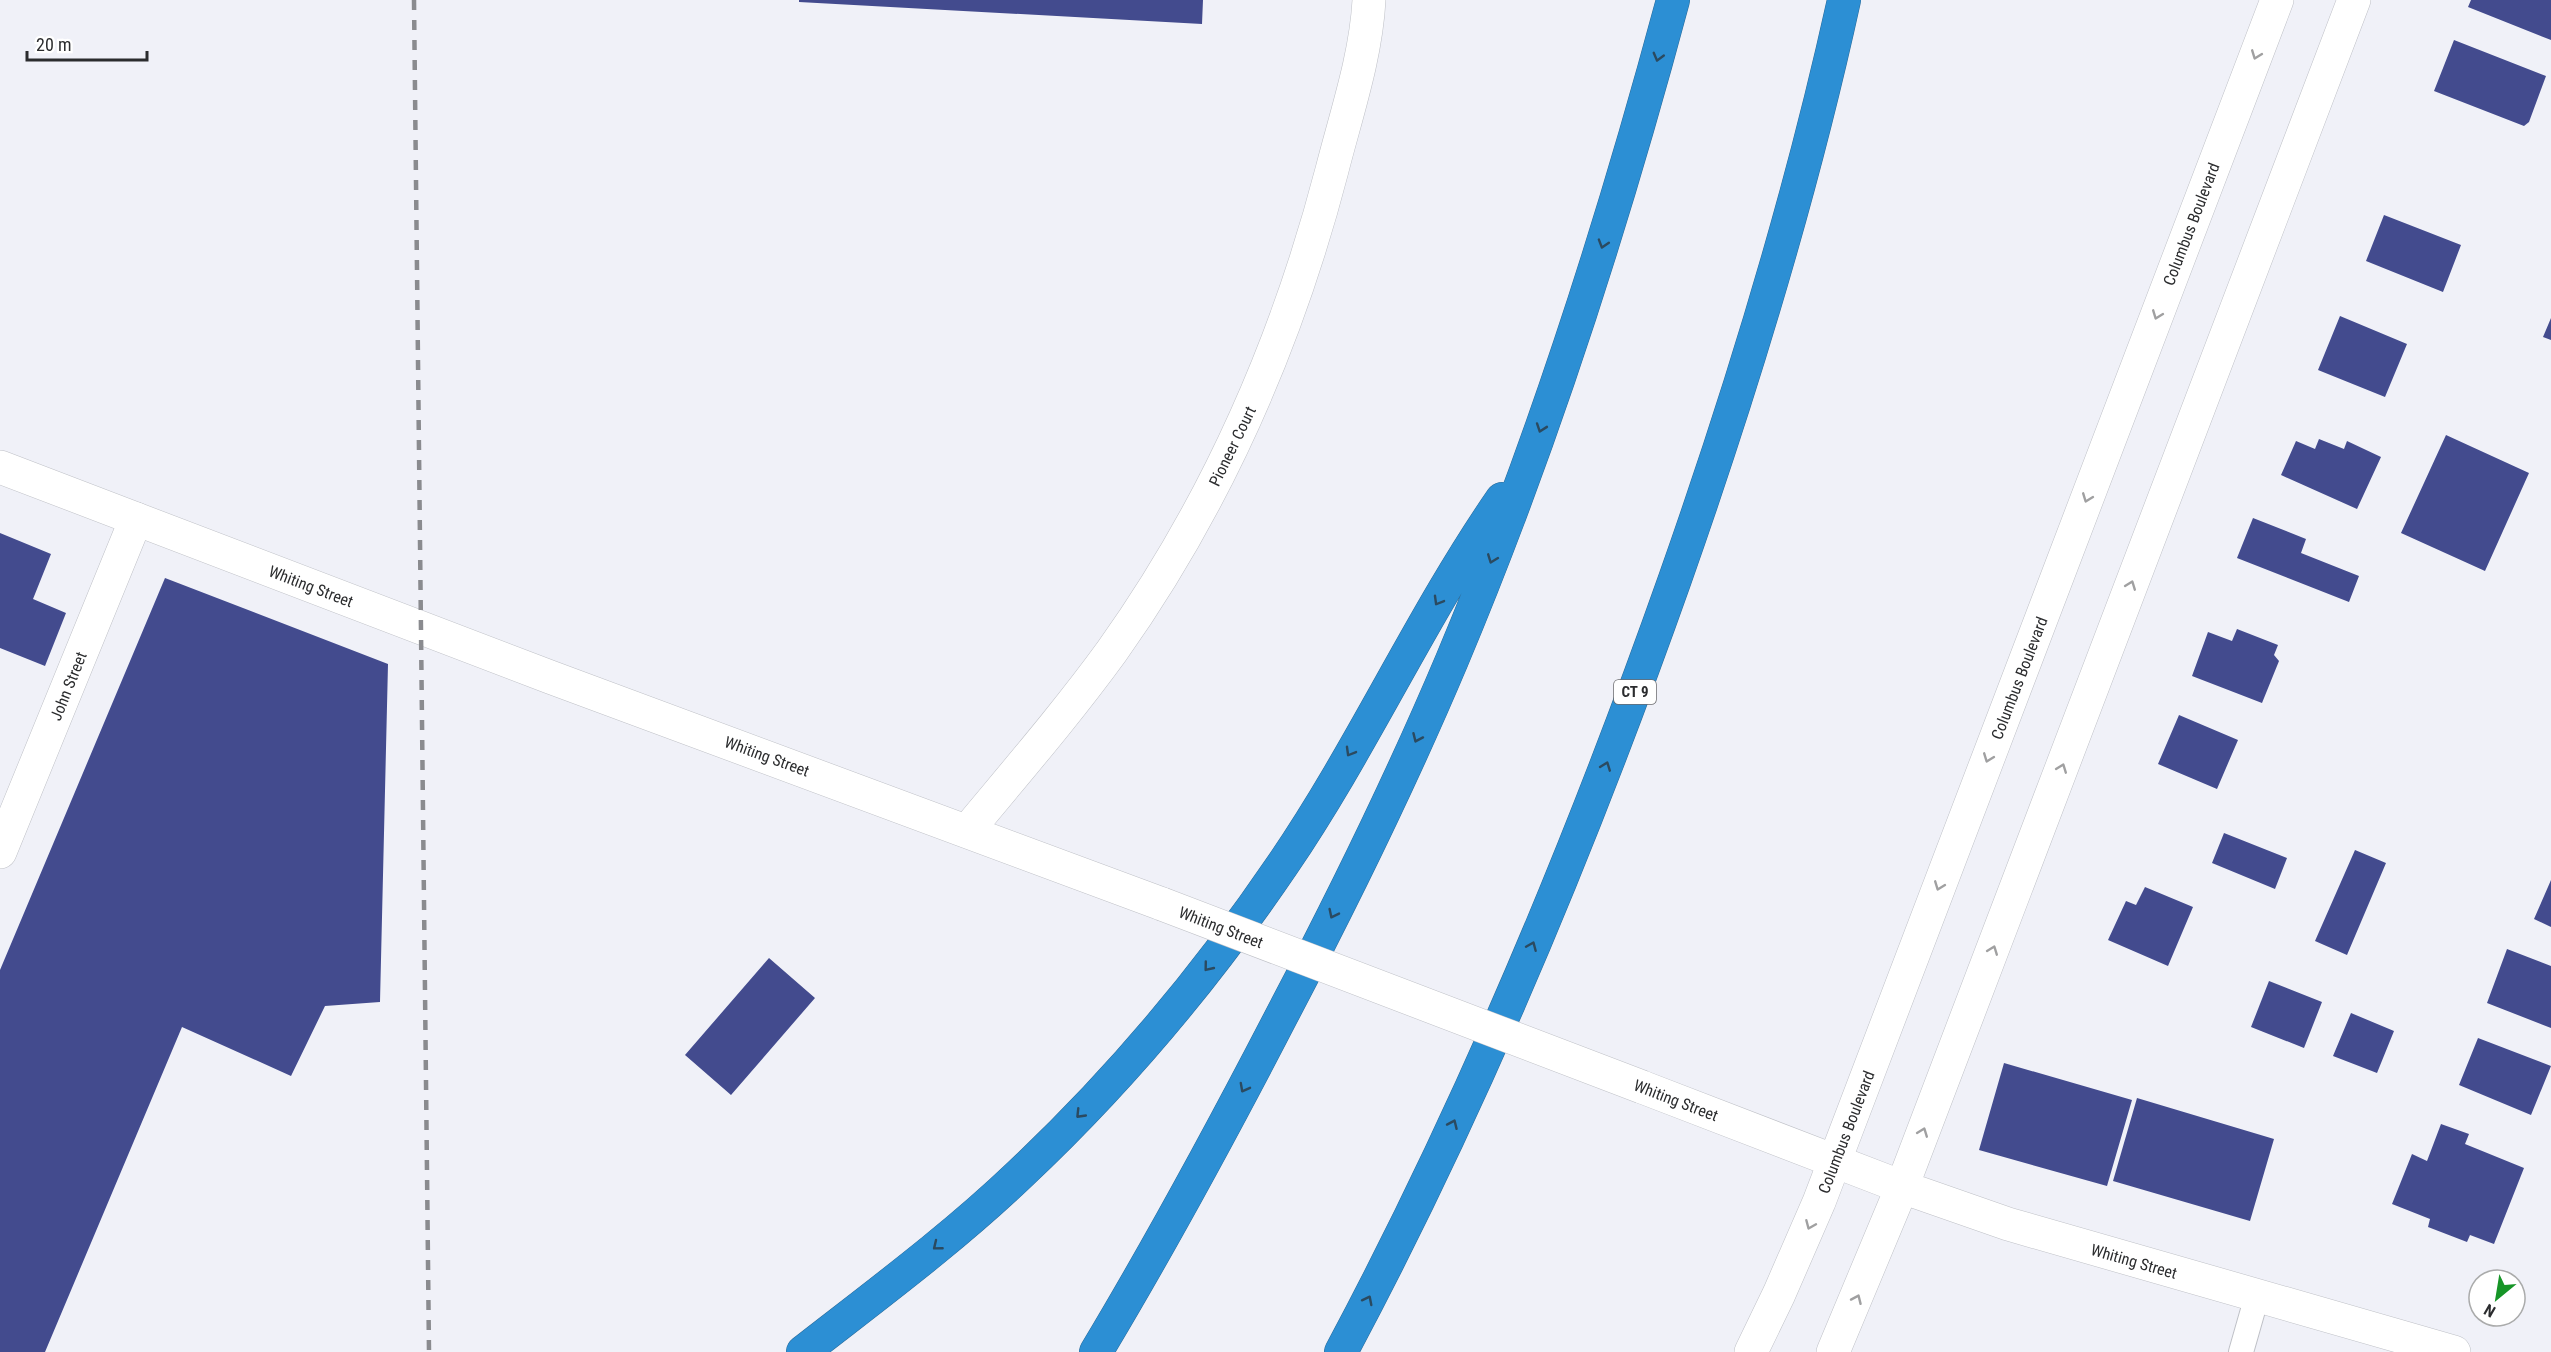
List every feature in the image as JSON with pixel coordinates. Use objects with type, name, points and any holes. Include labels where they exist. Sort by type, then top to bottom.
[{"type":"highway","points":[[1096,1352],[1160,1242],[1249,1079],[1382,817],[1452,661],[1528,465],[1603,244],[1673,0]]},
{"type":"highway","name":"CT 9","points":[[1341,1352],[1441,1151],[1514,990],[1584,823],[1649,653],[1703,498],[1753,343],[1797,189],[1844,0]]},
{"type":"highway","points":[[803,1352],[959,1228],[1017,1177],[1090,1104],[1186,994],[1244,921],[1284,862],[1457,567],[1499,503],[1528,465]]},
{"type":"street","name":"Pioneer Court","points":[[967,831],[1071,704],[1128,628],[1188,531],[1242,430],[1278,344],[1310,248],[1361,55],[1369,0]]},
{"type":"street","name":"Columbus Boulevard","points":[[1750,1352],[1804,1239],[1835,1161],[2277,0]]},
{"type":"street","points":[[1833,1352],[1902,1187],[2354,0]]},
{"type":"street","name":"Whiting Street","points":[[0,467],[550,677],[1162,904],[1902,1187],[2037,1233],[2454,1352]]},
{"type":"street","name":"John Street","points":[[0,852],[136,519]]},
{"type":"lane","points":[[2241,1352],[2257,1296]]},
{"type":"building","points":[[799,0],[1203,0],[1202,24],[799,2]]},
{"type":"building","points":[[2471,0],[2551,0],[2551,40],[2468,7]]},
{"type":"building","points":[[2454,40],[2546,76],[2529,122],[2524,126],[2434,91]]},
{"type":"building","points":[[2384,215],[2461,245],[2443,292],[2366,261]]},
{"type":"building","points":[[2340,316],[2407,344],[2385,397],[2318,370]]},
{"type":"building","points":[[2551,318],[2551,340],[2543,337]]},
{"type":"building","points":[[2446,435],[2529,473],[2485,571],[2401,533]]},
{"type":"building","points":[[2319,439],[2344,449],[2347,441],[2381,457],[2357,509],[2281,475],[2296,441],[2315,449]]},
{"type":"building","points":[[2253,518],[2306,539],[2301,553],[2359,576],[2349,602],[2237,558]]},
{"type":"building","points":[[0,533],[51,554],[33,599],[66,613],[45,666],[0,648]]},
{"type":"building","points":[[165,578],[388,664],[380,1002],[325,1006],[291,1076],[182,1027],[45,1352],[0,1352],[0,970]]},
{"type":"building","points":[[2237,629],[2278,645],[2274,655],[2279,661],[2262,703],[2192,676],[2208,632],[2232,641]]},
{"type":"building","points":[[2179,715],[2238,740],[2217,789],[2158,764]]},
{"type":"building","points":[[2224,833],[2287,858],[2275,889],[2212,863]]},
{"type":"building","points":[[2355,850],[2386,863],[2347,955],[2315,941]]},
{"type":"building","points":[[2551,880],[2551,927],[2534,919]]},
{"type":"building","points":[[2145,887],[2193,907],[2168,966],[2108,940],[2126,901],[2136,905]]},
{"type":"building","points":[[2507,949],[2551,966],[2551,1028],[2487,1003]]},
{"type":"building","points":[[769,958],[815,998],[731,1095],[685,1055]]},
{"type":"building","points":[[2269,981],[2322,1002],[2304,1048],[2251,1027]]},
{"type":"building","points":[[2351,1013],[2394,1031],[2377,1073],[2333,1056]]},
{"type":"building","points":[[2478,1038],[2551,1066],[2531,1115],[2459,1085]]},
{"type":"building","points":[[2004,1063],[2132,1100],[2107,1186],[1979,1150]]},
{"type":"building","points":[[2137,1098],[2274,1139],[2250,1221],[2113,1181]]},
{"type":"building","points":[[2441,1124],[2469,1134],[2465,1144],[2524,1168],[2494,1244],[2470,1235],[2467,1242],[2428,1227],[2430,1219],[2392,1204],[2412,1154],[2427,1161]]},
{"type":"railway","points":[[414,0],[429,1352]]}]
